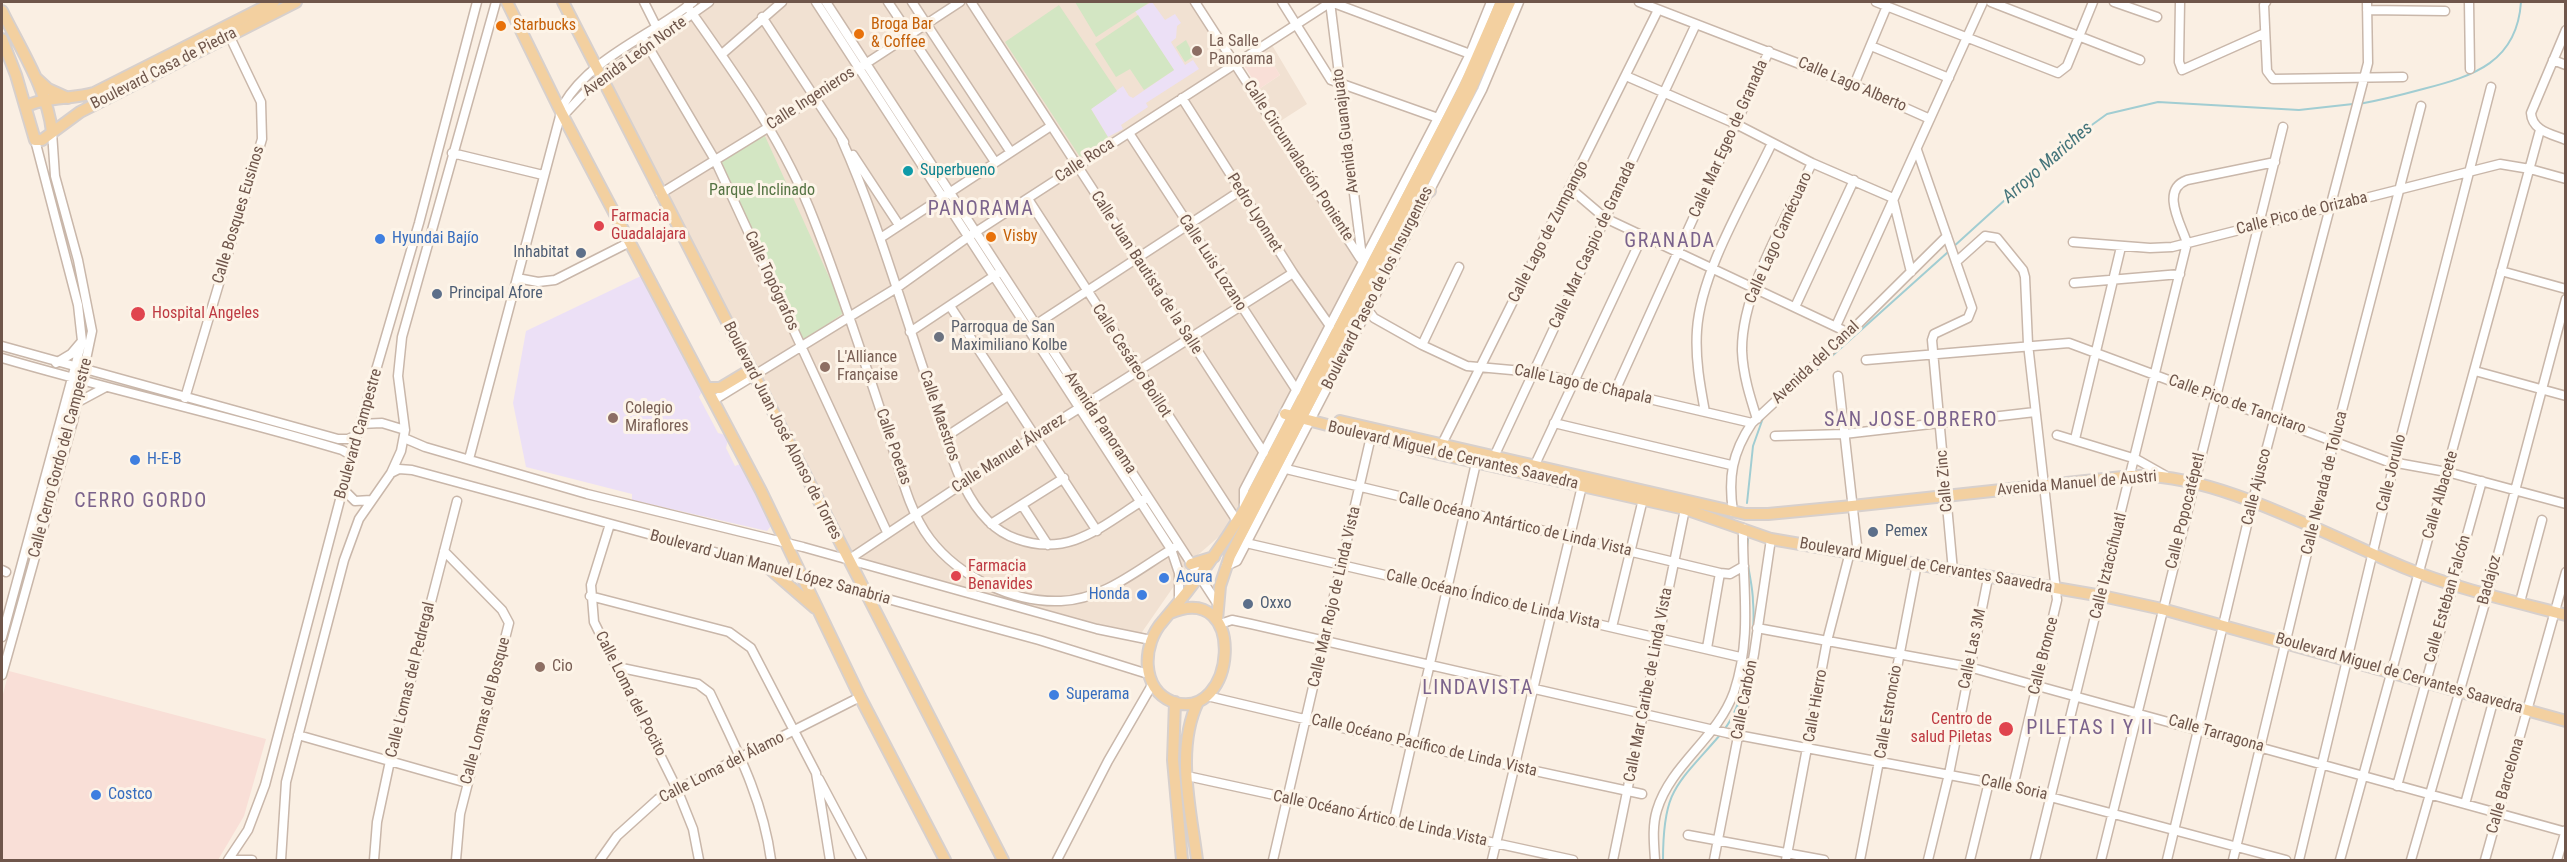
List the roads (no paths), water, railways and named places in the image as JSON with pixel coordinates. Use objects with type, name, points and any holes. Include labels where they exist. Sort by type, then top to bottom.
[{"type":"main road","name":"Boulevard Casa de Piedra","points":[[26,107],[34,102],[71,99],[104,88],[274,2]]},
{"type":"main road","name":"Boulevard Casa de Piedra","points":[[35,140],[45,140],[52,132],[80,112],[296,2]]},
{"type":"main road","points":[[507,2],[560,117],[714,399],[860,697],[945,861]]},
{"type":"main road","name":"Boulevard Juan José Alonso de Torres","points":[[563,2],[595,76],[660,194],[1002,861]]},
{"type":"main road","name":"Boulevard Paseo de los Insurgentes","points":[[1219,622],[1217,603],[1226,566],[1365,277],[1482,49],[1501,2]]},
{"type":"main road","name":"Boulevard Paseo de los Insurgentes","points":[[1170,613],[1199,577],[1237,521],[1299,415],[1366,293],[1468,96],[1510,2]]},
{"type":"main road","points":[[2,11],[35,79],[52,132]]},
{"type":"main road","points":[[1479,32],[1482,49]]},
{"type":"main road","points":[[1495,36],[1496,56]]},
{"type":"main road","name":"Calle Cerro Gordo del Campestre","points":[[2,39],[20,88],[35,140]]},
{"type":"main road","points":[[35,79],[48,89],[71,99]]},
{"type":"main road","points":[[20,88],[24,94],[33,95],[36,92],[35,79]]},
{"type":"main road","points":[[1410,205],[1430,190]]},
{"type":"main road","points":[[708,388],[720,388],[752,373]]},
{"type":"main road","name":"Boulevard Miguel de Cervantes Saavedra","points":[[1299,415],[1532,470],[1745,514]]},
{"type":"main road","name":"Boulevard Miguel de Cervantes Saavedra","points":[[1440,449],[1476,463],[1492,461]]},
{"type":"main road","name":"Boulevard Miguel de Cervantes Saavedra","points":[[1532,470],[1582,486],[1685,509],[1769,538],[1988,578],[2102,596],[2162,609],[2223,624],[2424,684],[2565,721]]},
{"type":"main road","name":"Avenida Manuel de Austri","points":[[1745,514],[1852,506],[2132,476],[2167,476],[2193,482],[2253,504],[2419,573],[2560,613]]},
{"type":"main road","points":[[1733,512],[1739,526]]},
{"type":"main road","points":[[1768,514],[1761,527],[1769,538]]},
{"type":"main road","points":[[1191,564],[1214,556]]},
{"type":"main road","points":[[770,569],[817,610]]},
{"type":"main road","points":[[1197,861],[1188,776],[1188,730],[1203,699],[1218,681],[1224,662],[1225,643],[1219,622],[1212,615],[1197,609],[1183,609],[1170,613],[1160,624],[1151,640],[1148,674],[1152,685],[1161,695],[1175,702],[1203,699]]},
{"type":"main road","points":[[1175,702],[1173,760],[1182,861]]},
{"type":"street","name":"Boulevard Campestre","points":[[228,861],[248,830],[265,785],[357,435],[403,282],[477,2]]},
{"type":"street","name":"Boulevard Campestre","points":[[281,861],[286,782],[351,538],[371,500],[391,473],[402,451],[404,434],[399,359],[452,153],[496,2]]},
{"type":"street","points":[[644,2],[656,26]]},
{"type":"street","name":"Avenida León Norte","points":[[595,76],[648,47],[709,2]]},
{"type":"street","points":[[722,54],[782,2]]},
{"type":"street","name":"Avenida Panorama","points":[[816,2],[863,66]]},
{"type":"street","name":"Avenida Panorama","points":[[826,2],[863,66],[971,235],[993,277],[1033,326]]},
{"type":"street","points":[[888,2],[995,162]]},
{"type":"street","points":[[912,2],[1011,152]]},
{"type":"street","name":"Calle Ingenieros","points":[[660,194],[770,127],[960,2]]},
{"type":"street","name":"Calle Juan Bautista de la Salle","points":[[971,2],[1264,453]]},
{"type":"street","name":"Calle Circunvalación Poniente","points":[[1195,2],[1362,261]]},
{"type":"street","points":[[1282,2],[1326,75],[1341,85],[1398,102],[1438,118]]},
{"type":"street","points":[[1330,2],[1470,54]]},
{"type":"street","name":"Calle Roca","points":[[714,399],[752,373],[802,348],[898,287],[971,235],[1330,2]]},
{"type":"street","name":"Avenida Guanajuato","points":[[1330,2],[1362,261]]},
{"type":"street","name":"Boulevard Paseo de los Insurgentes","points":[[1226,566],[1237,561],[1286,469],[1299,415],[1297,391],[1470,54],[1491,2]]},
{"type":"street","name":"Boulevard Paseo de los Insurgentes","points":[[1244,510],[1244,490],[1264,453],[1299,415],[1368,310],[1482,90],[1519,2]]},
{"type":"street","name":"Calle Lago Alberto","points":[[1640,2],[1854,84],[1930,119]]},
{"type":"street","points":[[1876,2],[2053,72],[2063,71],[2093,2]]},
{"type":"street","points":[[1836,326],[1983,2]]},
{"type":"street","points":[[1990,2],[2140,60]]},
{"type":"street","points":[[2114,2],[2157,17]]},
{"type":"street","points":[[2180,2],[2179,62],[2182,70],[2265,33]]},
{"type":"street","points":[[2266,2],[2267,71],[2273,79],[2363,80],[2403,77]]},
{"type":"street","points":[[2469,2],[2470,69]]},
{"type":"street","name":"Avenida León Norte","points":[[560,117],[568,97],[642,36],[690,4]]},
{"type":"street","name":"Calle Poetas","points":[[690,4],[693,15],[722,54],[770,127],[813,217],[850,317],[916,514],[931,540],[959,567],[1010,593],[1043,599],[1067,600],[1105,589],[1135,574],[1175,547]]},
{"type":"street","points":[[1854,84],[1887,6]]},
{"type":"street","points":[[2367,6],[2445,12]]},
{"type":"street","name":"Calle Ajusco","points":[[2167,861],[2253,504],[2370,55],[2367,6]]},
{"type":"street","name":"Calle Lago de Zumpango","points":[[1440,449],[1658,10]]},
{"type":"street","name":"Calle Maestros","points":[[762,17],[899,225]]},
{"type":"street","name":"Calle Mar Caspio de Granada","points":[[1492,461],[1696,24]]},
{"type":"street","points":[[2565,30],[2531,117],[2540,129],[2565,140]]},
{"type":"street","name":"Calle Bosques Eusinos","points":[[185,398],[262,139],[261,102],[229,35]]},
{"type":"street","name":"Calle Topógrafos","points":[[642,36],[715,160],[887,532]]},
{"type":"street","points":[[1871,46],[1949,78]]},
{"type":"street","name":"Calle Mar Egeo de Granada","points":[[1616,391],[1769,51]]},
{"type":"street","points":[[2553,60],[2565,65]]},
{"type":"street","points":[[1626,76],[1736,123],[1812,163],[1893,198]]},
{"type":"street","name":"Calle Jorullo","points":[[2299,861],[2394,464],[2491,87]]},
{"type":"street","name":"Pedro Lyonnet","points":[[1182,99],[1293,273],[1330,326]]},
{"type":"street","name":"Calle Nevada de Toluca","points":[[2233,861],[2334,441],[2421,106]]},
{"type":"street","points":[[469,459],[560,117]]},
{"type":"street","points":[[882,237],[1051,126]]},
{"type":"street","name":"Calle Popocatépetl","points":[[2101,861],[2193,482],[2283,127]]},
{"type":"street","name":"Calle Albacete","points":[[2340,861],[2540,129]]},
{"type":"street","name":"Calle Cerro Gordo del Campestre","points":[[2,671],[4,657],[78,402],[92,332],[91,318],[55,176],[52,132]]},
{"type":"street","name":"Calle Luis Lozano","points":[[1129,133],[1297,391]]},
{"type":"street","name":"Calle Maestros","points":[[841,138],[882,237],[910,332],[963,484],[991,524],[1016,539],[1047,544],[1078,540],[1097,531],[1144,500]]},
{"type":"street","name":"Calle Cerro Gordo del Campestre","points":[[2,637],[82,341],[78,305],[35,140]]},
{"type":"street","points":[[1705,412],[1697,356],[1697,329],[1701,304],[1713,269],[1772,143]]},
{"type":"street","points":[[1917,150],[1972,311],[1968,318],[1934,334],[1933,356]]},
{"type":"street","points":[[452,153],[543,175]]},
{"type":"street","points":[[2187,243],[2173,202],[2173,191],[2179,183],[2275,162]]},
{"type":"street","name":"Calle Lago Camécuaro","points":[[1754,421],[1742,350],[1746,312],[1754,288],[1812,163]]},
{"type":"street","name":"Calle Pico de Orizaba","points":[[2073,242],[2160,248],[2500,164],[2530,169],[2565,180]]},
{"type":"street","points":[[1795,307],[1854,180]]},
{"type":"street","points":[[1571,189],[1605,218],[1849,333]]},
{"type":"street","points":[[1033,326],[1240,191]]},
{"type":"street","points":[[1893,198],[1911,272]]},
{"type":"street","name":"Calle Cesáreo Boillot","points":[[1028,199],[1086,292],[1237,521]]},
{"type":"street","name":"Avenida Panorama","points":[[971,235],[1002,271],[1033,326],[1144,500],[1175,547],[1191,564],[1217,603]]},
{"type":"street","points":[[1532,470],[1643,235]]},
{"type":"street","name":"Calle Bronce","points":[[1955,258],[1985,236],[1997,238],[2023,270],[2042,487],[2056,589],[2055,616],[2013,787]]},
{"type":"street","name":"Avenida del Canal","points":[[1733,512],[1731,465],[1742,439],[1754,421],[1911,272],[1949,241]]},
{"type":"street","points":[[517,278],[538,282],[555,280],[630,242]]},
{"type":"street","name":"Calle Iztaccíhuatl","points":[[2036,861],[2132,476],[2187,243]]},
{"type":"street","points":[[2075,440],[2121,247]]},
{"type":"street","points":[[1362,261],[1368,310]]},
{"type":"street","points":[[1422,345],[1459,267]]},
{"type":"street","points":[[910,332],[1002,271]]},
{"type":"street","points":[[2501,271],[2565,289]]},
{"type":"street","name":"Calle Manuel Álvarez","points":[[848,560],[1035,436],[1241,308],[1293,273]]},
{"type":"street","points":[[2074,282],[2180,274]]},
{"type":"street","points":[[403,282],[416,286]]},
{"type":"street","name":"Badajoz","points":[[2411,861],[2487,592],[2565,299]]},
{"type":"street","points":[[950,306],[1097,531]]},
{"type":"street","name":"Calle Lago de Chapala","points":[[1368,310],[1374,318],[1422,345],[1467,366],[1480,369],[1534,372],[1705,412],[1754,421]]},
{"type":"street","points":[[56,363],[70,354],[82,341]]},
{"type":"street","name":"Calle Pico de Tancitaro","points":[[1866,360],[1933,356],[2028,344],[2070,343],[2394,464],[2447,472],[2565,504]]},
{"type":"street","points":[[2,346],[76,369],[338,439],[348,439],[357,435]]},
{"type":"street","name":"Calle Zinc","points":[[1933,356],[1953,571]]},
{"type":"street","points":[[2,358],[83,382],[279,431],[344,451],[351,459]]},
{"type":"street","points":[[2475,371],[2565,396]]},
{"type":"street","name":"Calle Hierro","points":[[1787,856],[1827,641],[1854,553],[1852,506],[1838,376]]},
{"type":"street","points":[[78,402],[86,395],[105,387]]},
{"type":"street","points":[[946,436],[1008,396]]},
{"type":"street","points":[[1775,436],[1844,434],[2035,412]]},
{"type":"street","name":"Boulevard Juan Manuel López Sanabria","points":[[360,424],[377,422],[404,434],[417,444],[586,494],[848,560],[1097,629],[1151,640]]},
{"type":"street","points":[[1554,423],[1731,465]]},
{"type":"street","name":"Calle Mar Rojo de Linda Vista","points":[[1272,861],[1361,489],[1372,433]]},
{"type":"street","points":[[2057,435],[2136,459],[2167,476]]},
{"type":"street","points":[[1394,820],[1476,463]]},
{"type":"street","name":"Boulevard Juan Manuel López Sanabria","points":[[391,473],[399,469],[412,470],[770,569],[1091,654],[1148,674]]},
{"type":"street","name":"Calle Océano Antártico de Linda Vista","points":[[1286,469],[1361,489],[1720,573],[1730,574],[1744,566]]},
{"type":"street","points":[[991,524],[1064,478]]},
{"type":"street","name":"Calle Esteban Falcón","points":[[2397,786],[2482,482]]},
{"type":"street","points":[[1492,861],[1582,486]]},
{"type":"street","points":[[343,489],[355,501],[371,500]]},
{"type":"street","points":[[1612,627],[1643,499]]},
{"type":"street","name":"Calle Lomas del Pedregal","points":[[374,861],[377,822],[390,761],[457,501]]},
{"type":"street","points":[[1022,505],[1047,544]]},
{"type":"street","name":"Calle Mar Caribe de Linda Vista","points":[[1613,861],[1685,509]]},
{"type":"street","points":[[2520,602],[2542,520]]},
{"type":"street","name":"Calle Loma del Pocito","points":[[610,524],[591,585],[590,596],[594,622],[677,789],[693,830],[699,861]]},
{"type":"street","points":[[1655,861],[1654,825],[1661,799],[1679,769],[1720,731],[1733,693],[1747,613],[1739,526]]},
{"type":"street","name":"Calle Carbón","points":[[1714,861],[1757,628],[1769,538]]},
{"type":"street","name":"Calle Océano Índico de Linda Vista","points":[[1246,543],[1446,587],[1740,657]]},
{"type":"street","name":"Avenida Panorama","points":[[1175,547],[1179,573],[1179,603]]},
{"type":"street","name":"Calle Lomas del Bosque","points":[[444,551],[502,610],[509,623],[460,814],[456,861]]},
{"type":"street","name":"Calle Estroncio","points":[[1860,861],[1917,564]]},
{"type":"street","name":"Calle Barcelona","points":[[2485,861],[2528,711],[2560,613],[2565,572]]},
{"type":"street","points":[[1707,648],[1720,573]]},
{"type":"street","name":"Calle Las 3M","points":[[1928,861],[1949,774],[1988,578]]},
{"type":"street","points":[[590,596],[729,632],[751,648],[762,664],[862,861]]},
{"type":"street","name":"Calle Soria","points":[[1219,622],[1232,621],[1738,735],[1881,760],[2013,787],[2286,861]]},
{"type":"street","name":"Calle Tarragona","points":[[1757,628],[1969,668],[2037,685],[2200,729],[2362,777],[2565,831]]},
{"type":"street","points":[[616,667],[705,688],[741,757],[756,794],[766,828],[771,861]]},
{"type":"street","points":[[1057,861],[1108,761],[1152,685]]},
{"type":"street","name":"Calle Loma del Álamo","points":[[600,861],[617,836],[637,816],[677,789],[860,697]]},
{"type":"street","name":"Calle Océano Pacífico de Linda Vista","points":[[1203,699],[1306,718],[1410,744],[1642,794]]},
{"type":"street","points":[[2465,804],[2493,702]]},
{"type":"street","points":[[298,735],[468,783]]},
{"type":"street","points":[[816,773],[830,861]]},
{"type":"street","name":"Calle Océano Ártico de Linda Vista","points":[[1188,776],[1288,800],[1394,820],[1573,861]]},
{"type":"street","points":[[1970,861],[1989,782]]},
{"type":"street","points":[[824,816],[838,812]]},
{"type":"street","points":[[2557,861],[2565,831]]},
{"type":"street","points":[[1688,835],[1787,856],[1824,861]]},
{"type":"street","points":[[236,861],[252,861]]},
{"type":"waterway","name":"Arroyo Mariches","points":[[2359,104],[2442,84],[2475,72],[2490,63],[2511,39],[2518,22],[2521,2]]},
{"type":"waterway","name":"Arroyo Mariches","points":[[1952,248],[2071,140],[2107,114],[2158,102],[2299,110],[2353,104]]},
{"type":"waterway","name":"Arroyo Mariches","points":[[1803,382],[1948,252]]},
{"type":"waterway","name":"Arroyo Mariches","points":[[1747,503],[1753,446],[1763,418]]},
{"type":"waterway","name":"Arroyo Mariches","points":[[1747,548],[1748,539]]},
{"type":"waterway","name":"Arroyo Mariches","points":[[1723,731],[1731,719],[1743,688],[1751,651],[1753,616],[1748,565]]},
{"type":"waterway","name":"Arroyo Mariches","points":[[1663,860],[1669,803],[1683,778],[1720,735]]},
{"type":"place","name":"Starbucks","points":[[501,26]]},
{"type":"place","name":"Broga Bar & Coffee","points":[[859,34]]},
{"type":"place","name":"La Salle Panorama","points":[[1197,51]]},
{"type":"place","name":"Superbueno","points":[[908,171]]},
{"type":"place","name":"Farmacia Guadalajara","points":[[599,226]]},
{"type":"place","name":"Visby","points":[[991,237]]},
{"type":"place","name":"Hyundai Bajío","points":[[380,239]]},
{"type":"place","name":"Inhabitat","points":[[581,253]]},
{"type":"place","name":"Principal Afore","points":[[437,294]]},
{"type":"place","name":"Hospital Angeles","points":[[138,314]]},
{"type":"place","name":"Parroqua de San Maximiliano Kolbe","points":[[939,337]]},
{"type":"place","name":"L'Alliance Française","points":[[825,367]]},
{"type":"place","name":"Colegio Miraflores","points":[[613,418]]},
{"type":"place","name":"H-E-B","points":[[135,460]]},
{"type":"place","name":"Pemex","points":[[1873,532]]},
{"type":"place","name":"Farmacia Benavides","points":[[956,576]]},
{"type":"place","name":"Acura","points":[[1164,578]]},
{"type":"place","name":"Honda","points":[[1142,595]]},
{"type":"place","name":"Oxxo","points":[[1248,604]]},
{"type":"place","name":"Cio","points":[[540,667]]},
{"type":"place","name":"Superama","points":[[1054,695]]},
{"type":"place","name":"Centro de salud Piletas","points":[[2006,729]]},
{"type":"place","name":"Costco","points":[[96,795]]},
{"type":"district","name":"PANORAMA","points":[[981,210]]},
{"type":"district","name":"GRANADA","points":[[1670,242]]},
{"type":"district","name":"SAN JOSE OBRERO","points":[[1911,421]]},
{"type":"district","name":"CERRO GORDO","points":[[141,502]]},
{"type":"district","name":"LINDAVISTA","points":[[1478,689]]},
{"type":"district","name":"PILETAS I Y II","points":[[2090,729]]},
{"type":"park label","name":"Parque Inclinado","points":[[762,191]]}]
